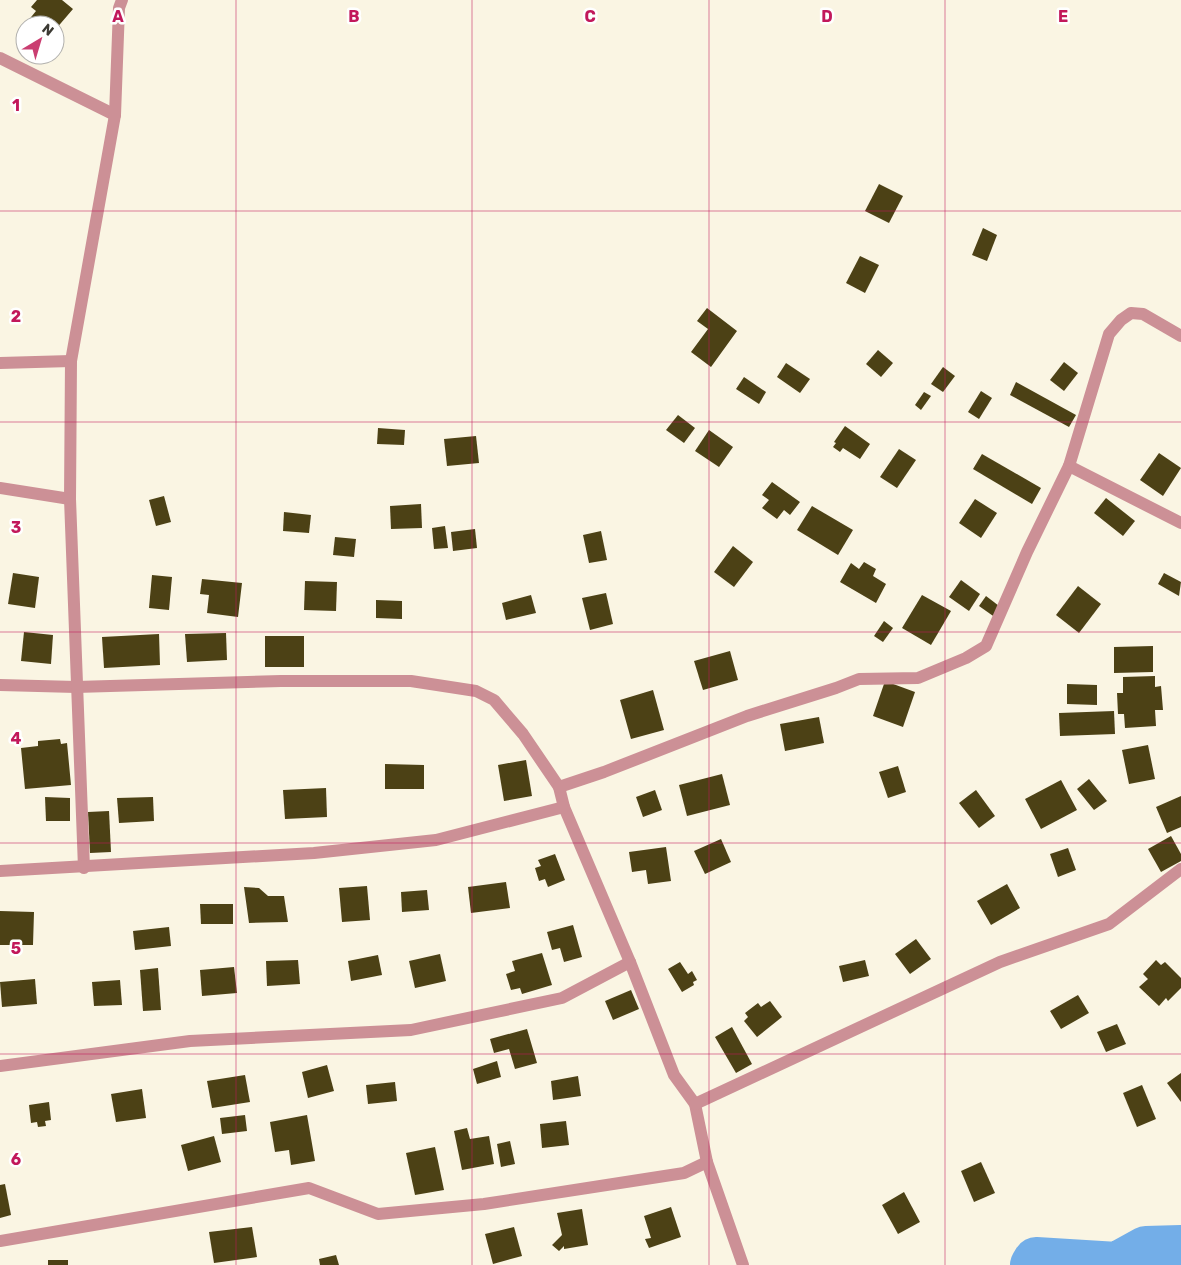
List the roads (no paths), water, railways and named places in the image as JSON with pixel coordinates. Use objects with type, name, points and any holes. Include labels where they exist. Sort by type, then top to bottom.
[{"type":"street","points":[[84,868],[70,499],[71,361],[115,115],[119,8],[122,0]]},
{"type":"street","points":[[0,58],[115,115]]},
{"type":"street","points":[[559,787],[604,772],[746,716],[859,679],[918,678],[966,658],[986,646],[1027,552],[1069,466],[1110,334],[1121,320],[1131,313],[1143,314],[1181,336]]},
{"type":"street","points":[[0,363],[71,361]]},
{"type":"street","points":[[1069,466],[1181,523]]},
{"type":"street","points":[[0,488],[70,499]]},
{"type":"street","points":[[0,685],[76,687],[281,681],[411,682],[476,691],[494,700],[506,713],[559,787],[564,807],[630,962],[674,1075],[695,1104],[707,1162],[743,1265]]},
{"type":"street","points":[[0,871],[84,868],[314,853],[436,840],[564,807]]},
{"type":"street","points":[[695,1104],[1000,962],[1110,924],[1181,869]]},
{"type":"street","points":[[0,1066],[190,1041],[411,1030],[562,998],[630,962]]},
{"type":"street","points":[[0,1241],[309,1188],[378,1214],[484,1204],[684,1173],[707,1162]]},
{"type":"waterway","points":[[1033,1265],[1036,1260],[1117,1265],[1146,1249],[1181,1248]]}]
